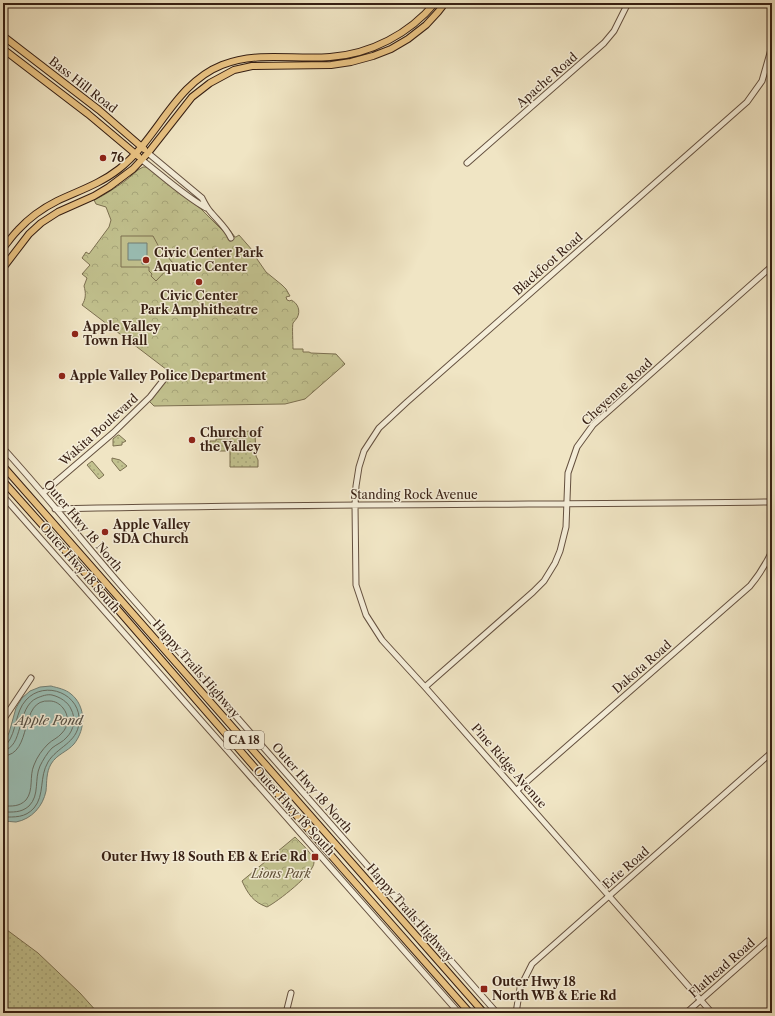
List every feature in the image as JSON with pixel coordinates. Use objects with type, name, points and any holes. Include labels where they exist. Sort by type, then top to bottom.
[{"type":"main road","points":[[3,248],[18,230],[41,210],[97,183],[118,170],[141,147],[180,97],[195,82],[222,65],[248,58],[263,56],[330,57],[352,54],[371,49],[405,31],[420,19],[435,3]]},
{"type":"main road","points":[[3,268],[29,234],[41,224],[58,212],[94,196],[133,169],[148,153],[192,97],[210,83],[240,68],[252,66],[331,65],[351,62],[373,56],[391,49],[408,39],[426,25],[444,3]]},
{"type":"main road","name":"Bass Hill Road","points":[[3,36],[99,110],[148,153]]},
{"type":"main road","name":"Bass Hill Road","points":[[3,49],[88,114],[142,160]]},
{"type":"main road","name":"Happy Trails Highway","points":[[3,466],[484,1013]]},
{"type":"main road","name":"Happy Trails Highway","points":[[3,481],[119,611],[470,1013]]},
{"type":"street","name":"Apache Road","points":[[467,163],[604,43],[614,30],[628,3]]},
{"type":"street","name":"Blackfoot Road","points":[[355,505],[356,486],[364,451],[379,428],[747,102],[762,80],[772,46]]},
{"type":"street","points":[[148,153],[202,198],[207,208],[223,226],[230,238]]},
{"type":"street","points":[[142,160],[181,191],[207,208]]},
{"type":"street","name":"Cheyenne Road","points":[[426,687],[544,581],[555,563],[563,541],[566,527],[568,473],[577,447],[593,425],[772,266]]},
{"type":"street","name":"Wakita Boulevard","points":[[43,493],[113,433],[150,397],[165,378]]},
{"type":"street","name":"Outer Hwy 18 North","points":[[3,448],[133,599],[497,1013]]},
{"type":"street","name":"Outer Hwy 18 South","points":[[3,496],[459,1013]]},
{"type":"street","name":"Standing Rock Avenue","points":[[55,509],[772,502]]},
{"type":"street","name":"Pine Ridge Avenue","points":[[355,505],[356,584],[366,615],[382,640],[426,687],[712,1013]]},
{"type":"street","name":"Dakota Road","points":[[517,790],[750,586],[766,565],[772,551]]},
{"type":"street","points":[[3,720],[31,678]]},
{"type":"street","name":"Erie Road","points":[[516,1013],[520,988],[532,964],[772,752]]},
{"type":"street","name":"Flathead Road","points":[[686,1013],[772,937]]},
{"type":"street","points":[[286,1013],[291,993]]},
{"type":"green space","points":[[143,167],[150,169],[201,209],[224,232],[229,229],[235,237],[239,235],[253,251],[266,272],[286,289],[290,296],[286,297],[287,300],[293,301],[299,310],[297,319],[293,323],[293,349],[303,349],[303,352],[311,353],[336,354],[345,364],[305,399],[285,404],[154,406],[149,401],[171,373],[82,305],[85,298],[84,286],[87,278],[82,274],[90,265],[82,258],[86,252],[89,254],[109,227],[111,220],[106,207],[96,204],[94,200],[114,189]]},
{"type":"green space","name":"Civic Center Park Aquatic Center","points":[[121,236],[153,236],[159,247],[173,263],[156,281],[151,276],[152,274],[149,271],[149,267],[121,267]]},
{"type":"green space","points":[[252,431],[255,434],[258,467],[230,467],[230,432]]},
{"type":"green space","points":[[118,435],[126,441],[122,443],[122,445],[113,446],[113,439]]},
{"type":"green space","points":[[216,439],[228,439],[228,451],[210,451],[210,441],[216,441]]},
{"type":"green space","points":[[112,458],[120,460],[127,466],[120,471],[112,461]]},
{"type":"green space","points":[[92,461],[104,475],[99,479],[87,465]]},
{"type":"green space","name":"Lions Park","points":[[295,837],[312,856],[314,862],[313,867],[295,887],[267,907],[258,903],[246,890],[242,881]]},
{"type":"green space","points":[[3,927],[38,953],[80,993],[98,1013],[3,1013]]},
{"type":"water","points":[[128,243],[147,243],[147,264],[142,264],[142,260],[128,260]]},
{"type":"water","name":"Apple Pond","points":[[51,686],[66,691],[76,699],[82,711],[83,718],[81,732],[74,744],[56,758],[49,767],[45,797],[36,811],[27,818],[16,822],[3,821],[3,744],[9,733],[16,708],[22,698],[30,691],[40,687]]},
{"type":"place","name":"76","points":[[103,158]]},
{"type":"place","name":"Civic Center Park Aquatic Center","points":[[146,260]]},
{"type":"place","name":"Civic Center Park Amphitheatre","points":[[199,282]]},
{"type":"place","name":"Apple Valley Town Hall","points":[[75,334]]},
{"type":"place","name":"Apple Valley Police Department","points":[[62,376]]},
{"type":"place","name":"Church of the Valley","points":[[192,440]]},
{"type":"place","name":"Apple Valley SDA Church","points":[[105,532]]},
{"type":"place","name":"Outer Hwy 18 South EB & Erie Rd","points":[[315,857]]},
{"type":"place","name":"Outer Hwy 18 North WB & Erie Rd","points":[[484,989]]}]
